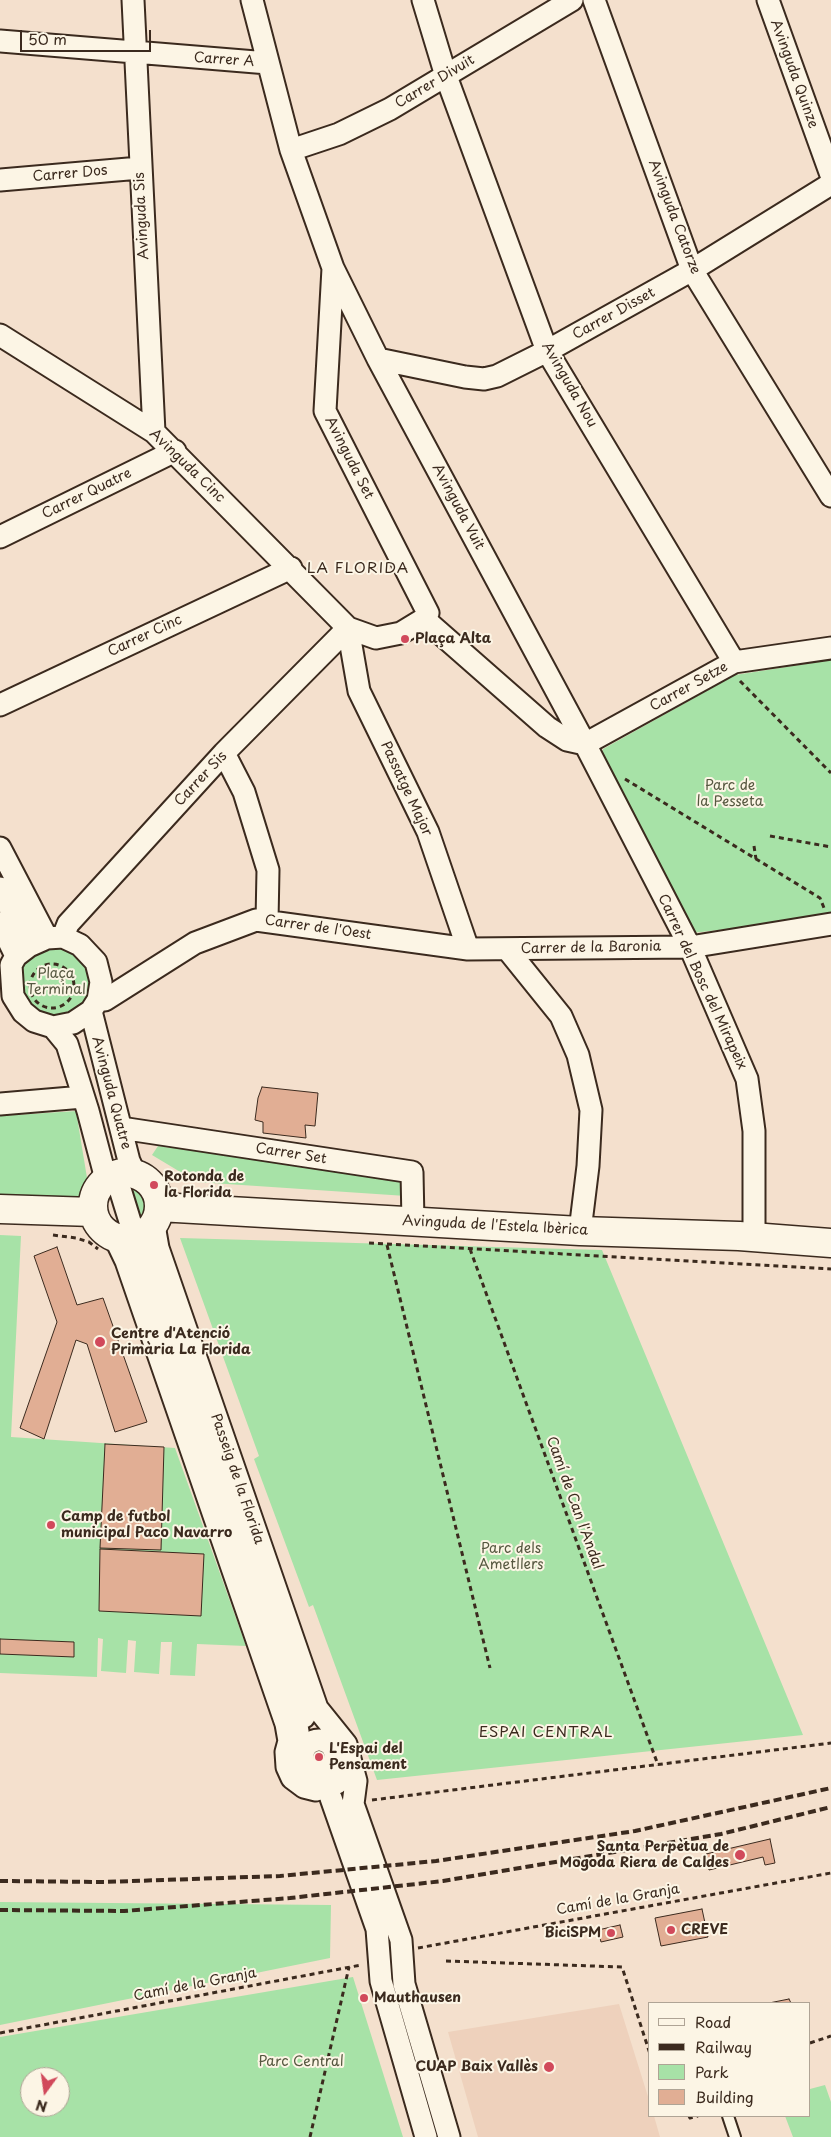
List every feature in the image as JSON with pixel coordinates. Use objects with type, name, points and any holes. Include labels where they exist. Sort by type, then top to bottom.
[{"type":"main road","points":[[119,1177],[148,1181],[155,1190],[137,1234],[97,1224],[92,1212],[93,1197],[119,1177]]},
{"type":"main road","points":[[0,1209],[92,1212]]},
{"type":"main road","name":"Avinguda de l'Estela Ibèrica","points":[[137,1234],[413,1222],[754,1238],[831,1244]]},
{"type":"street","name":"Avinguda Sis","points":[[133,0],[154,432]]},
{"type":"street","name":"Avinguda Set","points":[[252,0],[291,150],[333,268],[325,411],[428,613],[424,619]]},
{"type":"street","name":"Avinguda Nou","points":[[423,0],[446,76],[547,352],[734,669]]},
{"type":"street","name":"Carrer Divuit","points":[[291,150],[339,134],[390,109],[572,0]]},
{"type":"street","name":"Avinguda Catorze","points":[[594,0],[692,270],[831,496]]},
{"type":"street","name":"Avinguda Quinze","points":[[768,0],[831,175]]},
{"type":"street","name":"Carrer A","points":[[0,41],[136,54],[268,63]]},
{"type":"street","name":"Carrer Dos","points":[[0,180],[140,168]]},
{"type":"street","name":"Carrer Disset","points":[[378,359],[484,379],[497,376],[547,352],[692,270],[831,184]]},
{"type":"street","name":"Avinguda Vuit","points":[[333,268],[378,359],[585,744]]},
{"type":"street","name":"Avinguda Cinc","points":[[4,342],[154,432],[291,568],[348,628]]},
{"type":"street","name":"Carrer Quatre","points":[[0,537],[175,451]]},
{"type":"street","name":"Carrer Cinc","points":[[0,705],[291,568]]},
{"type":"street","points":[[348,628],[376,638],[401,633],[424,619],[548,728],[567,740],[585,744]]},
{"type":"street","name":"Carrer Sis","points":[[55,937],[224,753],[348,628]]},
{"type":"street","name":"Passatge Major","points":[[348,628],[359,691],[428,832],[468,949]]},
{"type":"street","name":"Carrer Setze","points":[[585,744],[734,669],[831,648]]},
{"type":"street","name":"Carrer del Bosc del Mirapeix","points":[[585,744],[690,947],[747,1078],[754,1131],[754,1238]]},
{"type":"street","points":[[224,753],[244,792],[268,870],[268,921]]},
{"type":"street","points":[[0,848],[55,937],[80,944],[96,962],[101,982],[94,1005],[73,1023],[53,1027],[34,1021],[23,1012],[13,996],[9,961],[0,923]]},
{"type":"street","points":[[0,888],[24,936]]},
{"type":"street","name":"Carrer de la Baronia","points":[[468,949],[690,947],[829,919]]},
{"type":"street","name":"Carrer de l'Oest","points":[[94,1005],[105,1000],[194,943],[256,920],[468,949]]},
{"type":"street","points":[[9,961],[55,937]]},
{"type":"street","points":[[507,949],[561,1016],[578,1055],[591,1110],[588,1166],[580,1231]]},
{"type":"street","name":"Avinguda Quatre","points":[[94,1005],[121,1128],[119,1177]]},
{"type":"street","name":"Avinguda Quatre","points":[[53,1027],[67,1044],[84,1096],[119,1177]]},
{"type":"street","name":"Avinguda Quatre","points":[[82,1041],[119,1177]]},
{"type":"street","points":[[0,1104],[84,1096]]},
{"type":"street","name":"Carrer Set","points":[[121,1128],[412,1172],[413,1222]]},
{"type":"street","points":[[137,1234],[286,1724],[289,1741]]},
{"type":"street","name":"Passeig de la Florida","points":[[137,1234],[158,1248],[317,1708],[331,1728],[341,1736],[349,1754],[359,1802],[400,1940],[404,1984],[448,2137]]},
{"type":"street","name":"Passeig de la Florida","points":[[137,1234],[309,1732],[334,1750],[333,1764],[328,1783],[359,1802]]},
{"type":"street","points":[[331,1728],[319,1725],[308,1726],[296,1731],[289,1741],[286,1752],[286,1767],[292,1778],[304,1787],[316,1790],[346,1773],[349,1754]]},
{"type":"street","points":[[328,1783],[377,1928],[382,1981],[426,2137]]},
{"type":"lane","points":[[728,2117],[735,2137]]},
{"type":"path","points":[[734,669],[831,773]]},
{"type":"path","points":[[624,778],[820,898],[829,919]]},
{"type":"path","points":[[770,836],[831,847]]},
{"type":"path","points":[[754,846],[756,859]]},
{"type":"path","points":[[52,963],[61,965],[70,973],[74,991],[71,1000],[65,1006],[48,1008],[38,1003],[32,995],[31,977],[41,965],[52,963]]},
{"type":"path","points":[[46,1234],[76,1238],[89,1242],[113,1264],[137,1234]]},
{"type":"path","points":[[387,1245],[490,1668]]},
{"type":"path","name":"Camí de Can l'Andal","points":[[470,1249],[658,1764]]},
{"type":"path","points":[[359,1802],[831,1743]]},
{"type":"path","name":"Camí de la Granja","points":[[412,1949],[831,1873]]},
{"type":"path","name":"Camí de la Granja","points":[[0,2033],[380,1960]]},
{"type":"path","points":[[446,1961],[622,1967],[648,2048]]},
{"type":"path","points":[[310,2137],[349,1967]]},
{"type":"path","points":[[811,2043],[831,2036]]},
{"type":"shaded area","name":"CUAP Baix Vallès","points":[[619,2004],[648,2097],[648,2117],[654,2117],[660,2137],[478,2137],[448,2032]]},
{"type":"green space","name":"Parc de la Pesseta","points":[[831,660],[831,914],[809,920],[692,933],[599,763],[603,749],[735,675]]},
{"type":"green space","name":"Plaça Terminal","points":[[63,937],[101,982],[73,1023],[23,1012],[16,956]]},
{"type":"green space","points":[[76,1111],[89,1190],[79,1199],[0,1196],[0,1116]]},
{"type":"green space","points":[[178,1142],[407,1178],[406,1196],[197,1182],[152,1155],[158,1146],[171,1148]]},
{"type":"green space","points":[[127,1186],[142,1194],[155,1190],[159,1207],[146,1233],[136,1238],[115,1238]]},
{"type":"green space","points":[[0,1235],[21,1236],[11,1437],[175,1448],[246,1646],[197,1644],[195,1676],[170,1675],[172,1642],[161,1642],[159,1674],[134,1672],[136,1641],[128,1640],[126,1673],[101,1671],[103,1639],[98,1638],[97,1677],[0,1673]]},
{"type":"green space","name":"Parc dels Ametllers","points":[[180,1238],[602,1250],[803,1735],[377,1780],[313,1605],[309,1607],[254,1459],[259,1456]]},
{"type":"green space","points":[[0,1902],[331,1905],[330,1958],[0,2025]]},
{"type":"green space","name":"Parc Central","points":[[353,1977],[403,2137],[0,2137],[0,2037]]},
{"type":"green space","points":[[825,2085],[831,2102],[831,2137],[793,2137],[785,2117],[811,2117],[811,2089]]},
{"type":"building","points":[[262,1087],[318,1093],[315,1126],[305,1125],[306,1138],[263,1133],[263,1122],[255,1120],[258,1098]]},
{"type":"building","name":"Centre d'Atenció Primària La Florida","points":[[57,1247],[77,1305],[103,1298],[147,1422],[115,1432],[87,1344],[76,1340],[44,1439],[20,1428],[57,1322],[34,1256]]},
{"type":"building","points":[[105,1444],[164,1447],[161,1550],[100,1548]]},
{"type":"building","points":[[100,1549],[204,1554],[201,1616],[99,1611]]},
{"type":"building","points":[[0,1639],[74,1642],[74,1657],[0,1654]]},
{"type":"building","name":"Santa Perpètua de Mogoda Riera de Caldes","points":[[770,1839],[775,1863],[765,1865],[763,1857],[709,1870],[706,1854]]},
{"type":"building","points":[[702,1909],[708,1937],[661,1946],[655,1918]]},
{"type":"building","name":"BiciSPM","points":[[620,1925],[623,1937],[601,1942],[598,1930]]},
{"type":"building","points":[[789,1999],[790,2002],[774,2002]]},
{"type":"railway","points":[[0,1881],[104,1882],[280,1876],[436,1861],[635,1831],[831,1788]]},
{"type":"railway","points":[[0,1910],[124,1911],[290,1898],[443,1881],[721,1834],[831,1807]]},
{"type":"place","name":"Plaça Alta","points":[[405,639]]},
{"type":"place","name":"Rotonda de la Florida","points":[[154,1185]]},
{"type":"place","name":"Centre d'Atenció Primària La Florida","points":[[100,1342]]},
{"type":"place","name":"Camp de futbol municipal Paco Navarro","points":[[51,1525]]},
{"type":"place","name":"L'Espai del Pensament","points":[[319,1757]]},
{"type":"place","name":"Santa Perpètua de Mogoda Riera de Caldes","points":[[740,1855]]},
{"type":"place","name":"CREVE","points":[[671,1930]]},
{"type":"place","name":"BiciSPM","points":[[611,1933]]},
{"type":"place","name":"Mauthausen","points":[[364,1998]]},
{"type":"place","name":"CUAP Baix Vallès","points":[[549,2067]]},
{"type":"district","name":"LA FLORIDA","points":[[358,569]]},
{"type":"district","name":"ESPAI CENTRAL","points":[[546,1733]]}]
